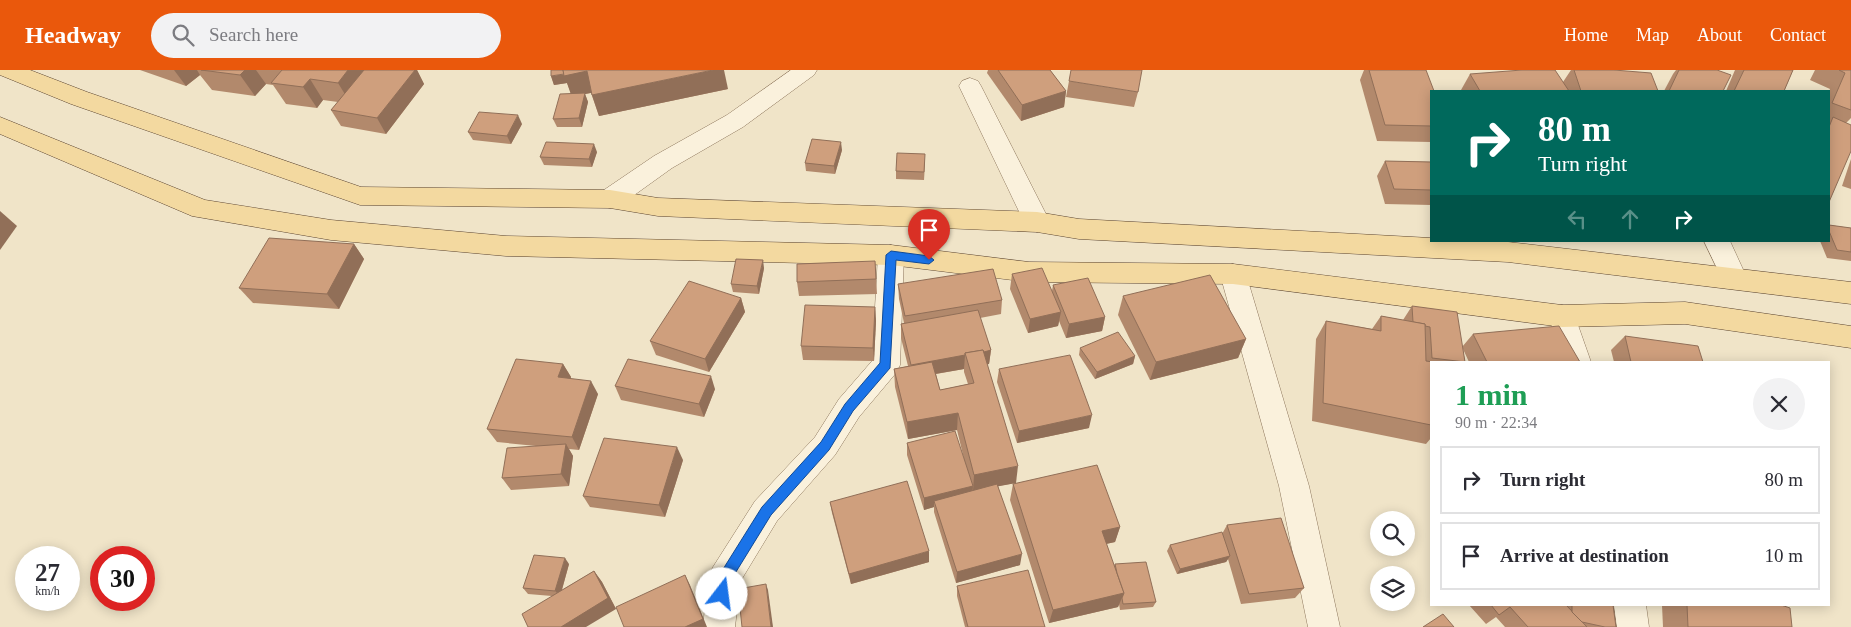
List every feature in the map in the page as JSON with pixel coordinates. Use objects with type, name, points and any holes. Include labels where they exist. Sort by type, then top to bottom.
[{"type":"main road","points":[[8,70],[79,98],[360,196],[610,199],[658,207],[1037,222],[1079,229],[1508,252],[1851,293]]},
{"type":"main road","points":[[0,125],[201,209],[331,230],[506,246],[891,255],[1024,271],[1233,274],[1562,316],[1685,313],[1851,337]]},
{"type":"street","points":[[610,199],[663,162],[735,121],[806,70]]},
{"type":"street","points":[[970,86],[1037,222]]},
{"type":"street","points":[[1717,242],[1734,278]]},
{"type":"street","points":[[719,627],[724,578],[766,511],[825,446],[849,408],[886,364],[891,255]]},
{"type":"street","points":[[1233,274],[1294,486],[1324,627]]},
{"type":"street","points":[[1562,316],[1577,361]]},
{"type":"street","points":[[1630,606],[1633,627]]},
{"type":"building","points":[[201,70],[245,70],[240,75]]},
{"type":"building","points":[[282,70],[348,70],[338,83],[310,79],[303,87],[271,83]]},
{"type":"building","points":[[364,70],[415,70],[377,118],[331,110]]},
{"type":"building","points":[[551,70],[563,70],[564,74],[551,76]]},
{"type":"building","points":[[563,70],[713,70],[592,95],[587,71],[564,76]]},
{"type":"building","points":[[998,70],[1050,70],[1066,91],[1022,105]]},
{"type":"building","points":[[1071,70],[1142,70],[1138,92],[1069,81]]},
{"type":"building","points":[[1369,70],[1426,70],[1434,90],[1430,90],[1430,126],[1385,125]]},
{"type":"building","points":[[1522,70],[1555,70],[1568,90],[1479,90],[1470,74]]},
{"type":"building","points":[[1574,70],[1614,70],[1651,73],[1658,90],[1581,90]]},
{"type":"building","points":[[1679,70],[1717,70],[1731,75],[1724,90],[1669,90]]},
{"type":"building","points":[[1744,70],[1793,70],[1784,90],[1734,90]]},
{"type":"building","points":[[1839,70],[1851,70],[1851,110],[1832,103],[1845,73]]},
{"type":"building","points":[[585,93],[579,118],[553,119],[560,94]]},
{"type":"building","points":[[479,112],[518,115],[507,136],[468,132]]},
{"type":"building","points":[[1833,117],[1851,125],[1851,151],[1830,200],[1830,124]]},
{"type":"building","points":[[812,139],[841,142],[834,166],[805,163]]},
{"type":"building","points":[[546,142],[594,144],[589,159],[540,157]]},
{"type":"building","points":[[897,153],[925,154],[924,172],[896,171]]},
{"type":"building","points":[[1385,161],[1430,162],[1430,190],[1394,189]]},
{"type":"building","points":[[1830,225],[1851,228],[1851,252],[1837,250],[1830,233]]},
{"type":"building","points":[[269,238],[354,244],[327,294],[239,288]]},
{"type":"building","points":[[736,259],[763,260],[757,286],[731,284]]},
{"type":"building","points":[[875,261],[876,279],[797,282],[797,264]]},
{"type":"building","points":[[1042,268],[1061,312],[1030,319],[1012,274]]},
{"type":"building","points":[[993,269],[1002,300],[905,316],[898,284]]},
{"type":"building","points":[[1210,275],[1246,339],[1156,362],[1123,296]]},
{"type":"building","points":[[1088,278],[1105,317],[1069,324],[1053,285]]},
{"type":"building","points":[[689,281],[741,298],[705,359],[650,341]]},
{"type":"building","points":[[805,305],[875,307],[873,348],[801,346]]},
{"type":"building","points":[[1412,306],[1457,312],[1465,361],[1432,358],[1430,327],[1413,322]]},
{"type":"building","points":[[978,310],[991,350],[965,353],[965,355],[911,365],[901,324]]},
{"type":"building","points":[[1381,316],[1425,324],[1426,361],[1430,362],[1430,425],[1323,403],[1326,321],[1381,331]]},
{"type":"building","points":[[1559,326],[1579,361],[1486,361],[1473,334]]},
{"type":"building","points":[[1118,332],[1135,356],[1097,372],[1080,348]]},
{"type":"building","points":[[1625,336],[1698,346],[1703,361],[1631,361]]},
{"type":"building","points":[[983,350],[1018,466],[974,475],[958,413],[907,422],[894,369],[932,362],[940,390],[974,383],[965,353]]},
{"type":"building","points":[[1070,355],[1092,415],[1019,431],[999,369]]},
{"type":"building","points":[[516,359],[563,364],[558,377],[591,381],[572,437],[487,429]]},
{"type":"building","points":[[628,359],[711,376],[699,404],[615,386]]},
{"type":"building","points":[[955,431],[973,486],[924,498],[907,443]]},
{"type":"building","points":[[604,438],[677,447],[659,505],[583,496]]},
{"type":"building","points":[[566,444],[561,474],[502,478],[507,448]]},
{"type":"building","points":[[1097,465],[1120,527],[1102,531],[1124,593],[1053,610],[1013,484]]},
{"type":"building","points":[[907,481],[929,551],[849,574],[830,502]]},
{"type":"building","points":[[997,484],[1022,554],[957,572],[934,501]]},
{"type":"building","points":[[1281,518],[1304,588],[1249,594],[1227,525]]},
{"type":"building","points":[[1222,532],[1230,556],[1180,569],[1170,545]]},
{"type":"building","points":[[534,555],[565,558],[555,591],[523,588]]},
{"type":"building","points":[[1146,562],[1156,602],[1123,604],[1122,598],[1124,593],[1115,564]]},
{"type":"building","points":[[1028,570],[1045,627],[968,627],[957,586]]},
{"type":"building","points":[[594,571],[608,598],[561,627],[528,627],[522,614]]},
{"type":"building","points":[[685,575],[703,619],[685,627],[624,627],[616,607]]},
{"type":"building","points":[[766,584],[771,627],[742,627],[738,589]]},
{"type":"building","points":[[1492,606],[1567,606],[1587,627],[1528,627],[1510,607],[1499,615]]},
{"type":"building","points":[[1572,606],[1613,606],[1616,627],[1605,627],[1582,622],[1572,612]]},
{"type":"building","points":[[1687,606],[1784,606],[1790,608],[1792,627],[1688,627]]},
{"type":"building","points":[[1443,614],[1454,627],[1423,627]]},
{"type":"route","points":[[722,594],[724,578],[766,511],[825,446],[849,408],[886,364],[891,255],[929,260]]}]
